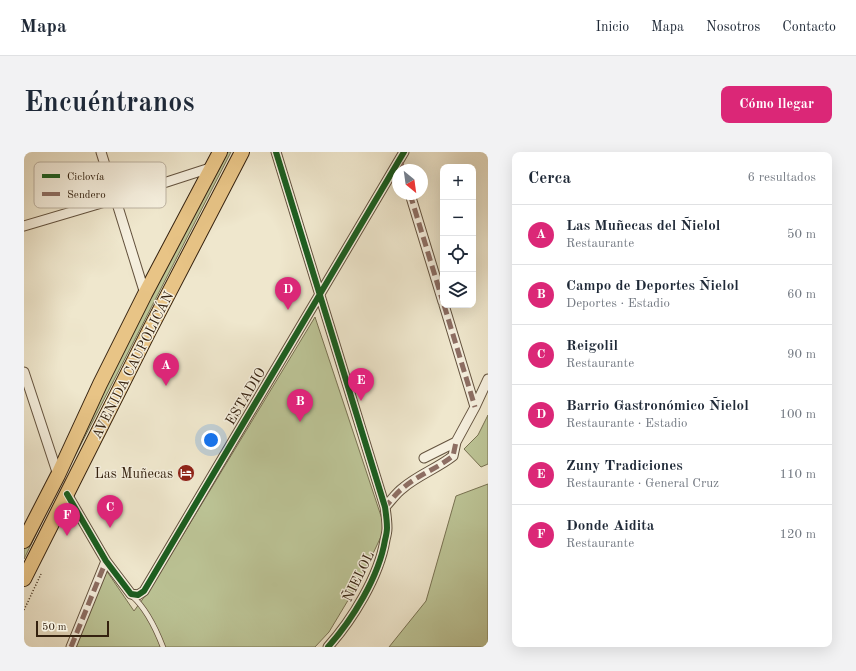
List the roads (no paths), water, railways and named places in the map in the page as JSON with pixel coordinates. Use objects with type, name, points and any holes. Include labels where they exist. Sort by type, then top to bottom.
[{"type":"main road","name":"AVENIDA CAUPOLICÁN","points":[[24,541],[58,475],[100,384],[145,294],[213,168],[220,152]]},
{"type":"main road","name":"AVENIDA CAUPOLICÁN","points":[[24,579],[149,331],[242,152]]},
{"type":"main road","points":[[145,294],[150,311],[149,331]]},
{"type":"main road","points":[[64,462],[61,480],[67,494]]},
{"type":"street","points":[[101,152],[104,162]]},
{"type":"street","name":"ÑIELOL","points":[[276,152],[385,507],[387,529],[384,552],[367,591],[346,625],[328,647]]},
{"type":"street","name":"ESTADIO","points":[[131,594],[138,595],[144,591],[402,156]]},
{"type":"street","points":[[166,183],[213,168]]},
{"type":"street","points":[[412,200],[440,294]]},
{"type":"street","points":[[24,226],[85,208]]},
{"type":"street","points":[[118,208],[145,294]]},
{"type":"street","points":[[444,308],[475,407]]},
{"type":"street","points":[[24,372],[29,402],[58,475]]},
{"type":"street","points":[[385,507],[402,489],[417,478],[454,456],[456,442],[488,379]]},
{"type":"street","points":[[424,458],[456,442]]},
{"type":"street","points":[[67,494],[106,561],[131,594]]},
{"type":"street","points":[[71,647],[106,561]]},
{"type":"lane","points":[[131,594],[140,603],[154,625],[163,647]]},
{"type":"place","name":"Barrio Gastronómico Ñielol","points":[[288,310]]},
{"type":"place","name":"Las Muñecas del Ñielol","points":[[166,386]]},
{"type":"place","name":"Zuny Tradiciones","points":[[361,401]]},
{"type":"place","name":"Campo de Deportes Ñielol","points":[[300,422]]},
{"type":"place","name":"Las Muñecas","points":[[186,473]]},
{"type":"place","name":"Reigolil","points":[[110,528]]},
{"type":"place","name":"Donde Aidita","points":[[67,536]]}]
